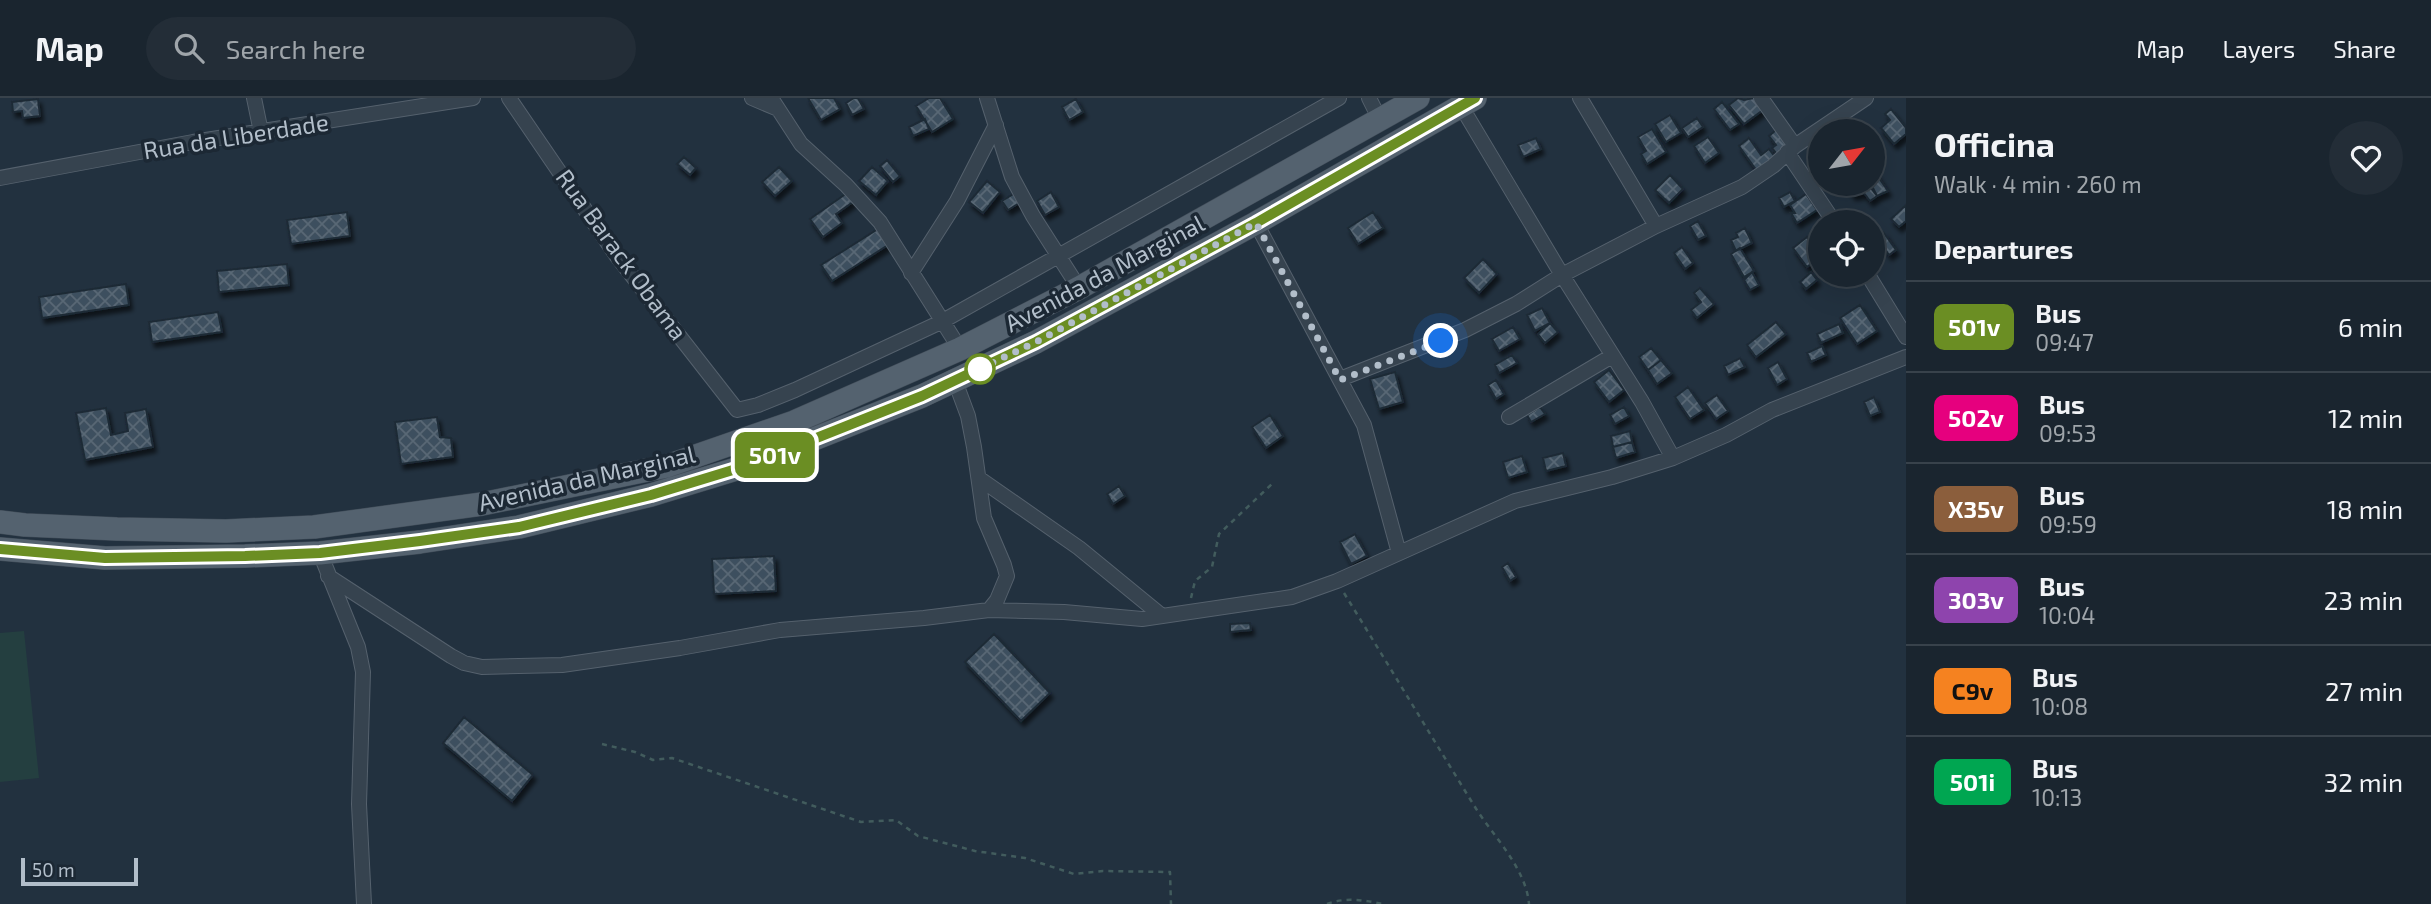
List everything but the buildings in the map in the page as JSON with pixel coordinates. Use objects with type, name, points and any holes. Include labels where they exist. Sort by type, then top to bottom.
[{"type":"main road","name":"Avenida da Marginal","points":[[0,522],[104,529],[226,531],[314,527],[482,504],[667,466],[793,422],[960,349],[1079,288],[1374,108],[1418,98]]},
{"type":"main road","name":"Avenida da Marginal","points":[[0,549],[105,558],[320,553],[519,527],[651,495],[746,466],[955,381],[1036,342],[1256,223],[1468,102]]},
{"type":"street","name":"Rua da Liberdade","points":[[0,178],[473,98]]},
{"type":"street","name":"Rua Barack Obama","points":[[509,98],[616,254],[737,410],[758,405],[795,390],[941,322]]},
{"type":"street","points":[[752,98],[775,104],[801,144],[846,185],[880,222],[960,349]]},
{"type":"street","points":[[986,98],[1012,177],[1033,216],[1079,288]]},
{"type":"street","points":[[941,322],[1339,98]]},
{"type":"street","points":[[1580,98],[1656,226]]},
{"type":"street","points":[[1761,98],[1827,210]]},
{"type":"street","points":[[1340,380],[1465,330],[1656,226],[1742,187],[1773,166],[1791,149],[1866,98]]},
{"type":"street","points":[[1468,102],[1562,275],[1642,402],[1673,458]]},
{"type":"street","points":[[256,105],[261,132]]},
{"type":"street","points":[[911,273],[957,201],[996,125]]},
{"type":"street","points":[[1256,223],[1364,425],[1399,553]]},
{"type":"street","points":[[1875,287],[1906,337]]},
{"type":"street","points":[[1509,417],[1612,356]]},
{"type":"street","points":[[328,576],[450,656],[482,667],[562,665],[780,630],[989,610],[1064,612],[1142,619],[1265,603],[1292,597],[1337,581],[1514,501],[1612,477],[1673,458],[1726,435],[1772,410],[1906,357]]},
{"type":"street","points":[[955,381],[968,416],[980,479],[984,519],[1007,576],[998,600],[989,610]]},
{"type":"street","points":[[980,479],[1079,548],[1162,616]]},
{"type":"street","points":[[320,553],[358,647],[363,672],[359,804],[364,904]]},
{"type":"path","points":[[1178,614],[1190,601],[1195,581],[1212,566],[1219,534],[1273,483]]},
{"type":"path","points":[[1337,581],[1477,811],[1518,872],[1528,904]]},
{"type":"path","points":[[602,744],[635,752],[653,760],[673,758],[861,822],[896,820],[918,836],[975,852],[1025,858],[1074,874],[1103,871],[1170,872],[1171,904]]},
{"type":"path","points":[[1327,904],[1339,900],[1382,904]]},
{"type":"green space","points":[[24,631],[39,778],[0,782],[0,633]]},
{"type":"bus line","name":"501v","points":[[0,549],[105,558],[320,553],[519,527],[651,495],[746,466],[922,396],[1036,342],[1256,223],[1475,98]]},
{"type":"route","points":[[980,369],[975,371],[1036,342],[1256,223],[1340,380],[1441,341]]}]
